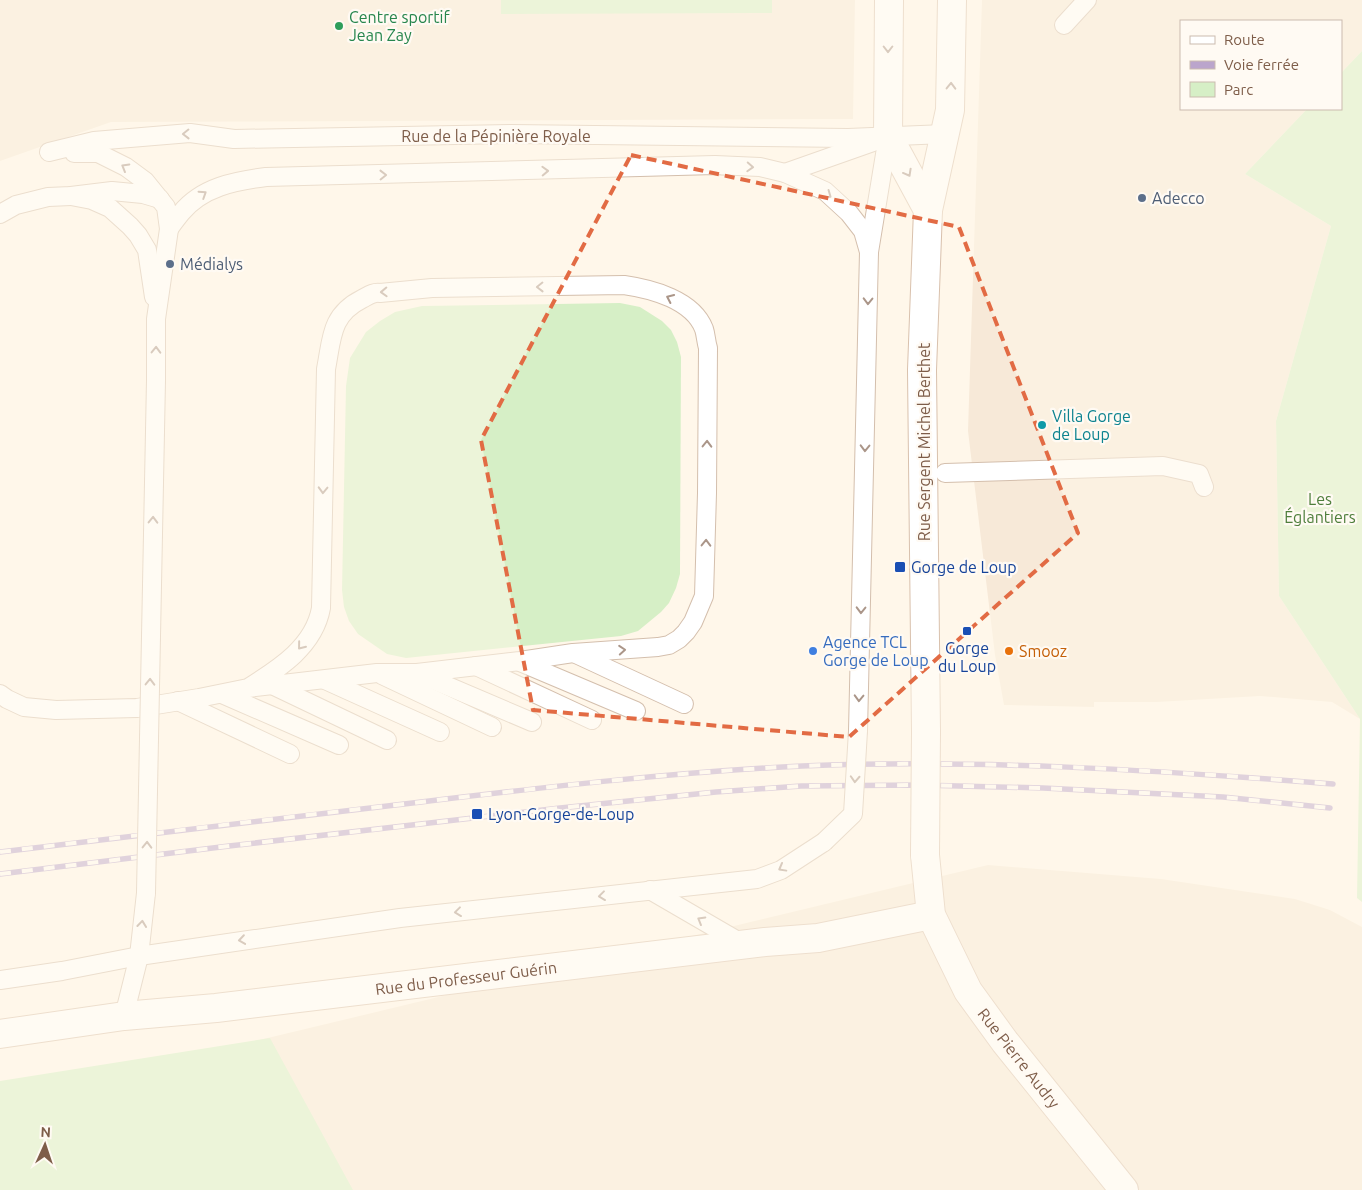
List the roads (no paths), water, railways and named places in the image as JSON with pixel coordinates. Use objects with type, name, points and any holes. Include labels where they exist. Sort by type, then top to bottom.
[{"type":"main road","points":[[889,0],[888,136],[928,210]]},
{"type":"main road","name":"Rue Sergent Michel Berthet","points":[[931,915],[926,854],[922,370],[928,210],[950,110],[952,0]]},
{"type":"main road","name":"Rue du Professeur Guérin","points":[[0,1034],[124,1016],[216,1008],[764,942],[818,938],[931,915]]},
{"type":"main road","name":"Rue Pierre Audry","points":[[931,915],[968,991],[1005,1042],[1124,1190]]},
{"type":"lane","points":[[1064,25],[1087,0]]},
{"type":"lane","name":"Rue de la Pépinière Royale","points":[[160,199],[145,181],[126,166],[98,153],[49,152],[94,142],[181,133],[234,139],[512,134],[848,138],[945,134]]},
{"type":"lane","points":[[0,980],[62,971],[139,956],[400,918],[757,879],[781,870],[824,842],[853,814],[860,666],[869,252],[888,136],[785,173]]},
{"type":"lane","points":[[169,229],[182,211],[197,198],[212,189],[245,180],[266,177],[715,165],[760,167],[785,173],[824,191],[849,213],[863,230],[869,252]]},
{"type":"lane","points":[[0,214],[16,205],[48,197],[71,196],[112,190],[143,194],[160,199],[166,207],[169,229],[156,319],[146,893],[139,956],[124,1016]]},
{"type":"lane","points":[[71,196],[92,200],[110,208],[132,229],[148,250],[156,319]]},
{"type":"lane","points":[[0,694],[6,699],[24,707],[56,710],[137,708],[248,688],[377,673],[417,673],[573,653],[658,647],[670,644],[686,632],[693,622],[704,596],[708,348],[704,329],[694,313],[681,304],[650,290],[624,285],[432,288],[376,292],[354,303],[345,310],[339,318],[331,338],[326,370],[321,608],[319,619],[302,646],[291,658],[248,688]]},
{"type":"lane","points":[[945,473],[1163,466],[1199,474],[1204,487]]},
{"type":"lane","points":[[573,653],[684,704]]},
{"type":"lane","points":[[520,661],[636,712]]},
{"type":"lane","points":[[475,666],[592,720]]},
{"type":"lane","points":[[377,673],[492,727]]},
{"type":"lane","points":[[417,673],[532,722]]},
{"type":"lane","points":[[324,680],[440,732]]},
{"type":"lane","points":[[273,686],[387,740]]},
{"type":"lane","points":[[222,694],[338,745]]},
{"type":"lane","points":[[177,701],[290,754]]},
{"type":"lane","points":[[650,890],[743,945]]},
{"type":"railway","points":[[0,852],[563,786],[659,776],[802,766],[935,764],[1068,767],[1333,784]]},
{"type":"railway","points":[[0,874],[560,808],[716,792],[801,786],[919,785],[1043,788],[1223,797],[1330,808]]},
{"type":"place","name":"Centre sportif Jean Zay","points":[[339,26]]},
{"type":"place","name":"Adecco","points":[[1142,198]]},
{"type":"place","name":"Médialys","points":[[170,264]]},
{"type":"place","name":"Villa Gorge de Loup","points":[[1042,425]]},
{"type":"place","name":"Gorge de Loup","points":[[900,567]]},
{"type":"place","name":"Gorge du Loup","points":[[967,631]]},
{"type":"place","name":"Agence TCL Gorge de Loup","points":[[813,651]]},
{"type":"place","name":"Smooz","points":[[1009,651]]},
{"type":"place","name":"Lyon-Gorge-de-Loup","points":[[477,814]]},
{"type":"park label","name":"Les Églantiers","points":[[1320,508]]}]
